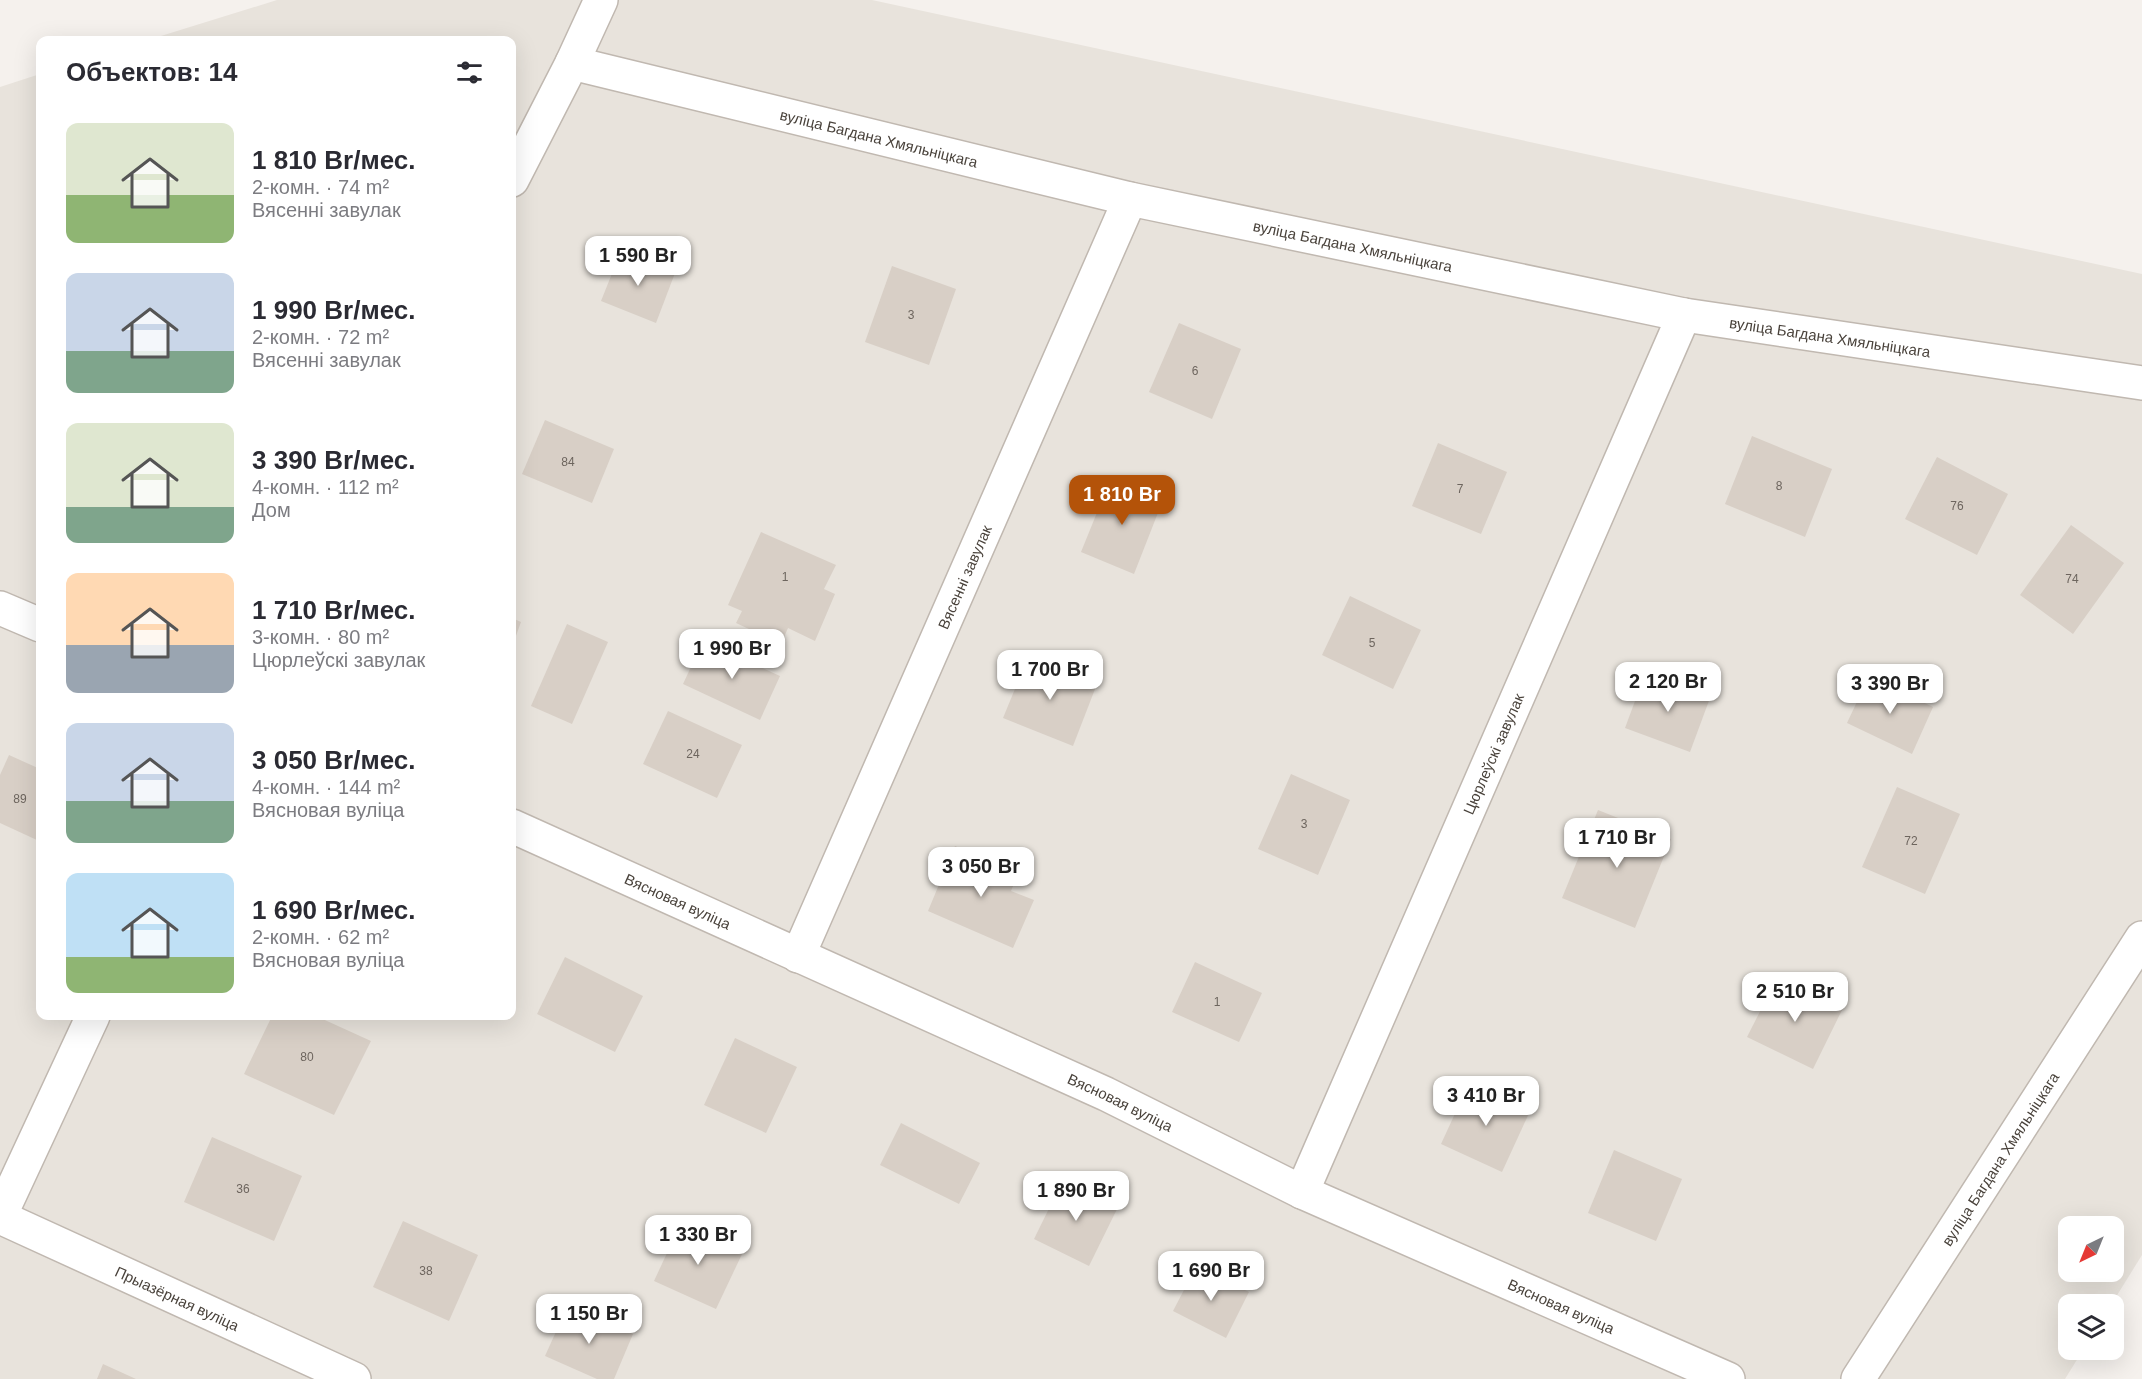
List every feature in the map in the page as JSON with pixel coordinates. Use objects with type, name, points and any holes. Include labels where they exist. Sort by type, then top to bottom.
[{"type":"street","points":[[516,172],[572,63],[601,0]]},
{"type":"street","name":"вуліца Багдана Хмяльніцкага","points":[[572,63],[1130,199],[1684,315],[2142,383]]},
{"type":"street","name":"Вясенні завулак","points":[[798,956],[1130,199]]},
{"type":"street","name":"Цюрлеўскі завулак","points":[[1302,1192],[1684,315]]},
{"type":"street","points":[[0,608],[36,623]]},
{"type":"street","name":"Вясновая вуліца","points":[[516,828],[1106,1094],[1302,1192],[1728,1379]]},
{"type":"street","name":"вуліца Багдана Хмяльніцкага","points":[[1858,1379],[2142,939]]},
{"type":"street","points":[[0,1216],[91,1020]]},
{"type":"street","name":"Прыазёрная вуліца","points":[[0,1216],[354,1379]]},
{"type":"shaded area","points":[[277,0],[872,0],[2142,274],[2142,1255],[2118,1294],[2058,1294],[2058,1360],[2077,1360],[2065,1379],[0,1379],[0,87],[36,75],[36,1020],[516,1020],[516,36],[161,36]]},
{"type":"building","points":[[621,251],[675,273],[656,323],[601,301]]},
{"type":"building","points":[[892,266],[956,289],[929,365],[865,342]]},
{"type":"building","points":[[1179,323],[1241,349],[1212,419],[1149,392]]},
{"type":"building","points":[[545,420],[614,449],[592,503],[522,474]]},
{"type":"building","points":[[1752,436],[1832,469],[1805,537],[1725,504]]},
{"type":"building","points":[[1438,443],[1507,472],[1481,534],[1412,506]]},
{"type":"building","points":[[1937,457],[2008,494],[1977,555],[1905,519]]},
{"type":"building","points":[[1111,478],[1163,500],[1134,574],[1081,552]]},
{"type":"building","points":[[2071,525],[2124,563],[2073,634],[2020,595]]},
{"type":"building","points":[[761,532],[836,565],[824,589],[835,594],[815,641],[788,628],[781,644],[736,623],[742,611],[728,605]]},
{"type":"building","points":[[1350,596],[1421,630],[1393,689],[1322,655]]},
{"type":"building","points":[[516,620],[521,622],[516,636]]},
{"type":"building","points":[[567,624],[608,642],[572,724],[531,706]]},
{"type":"building","points":[[703,641],[780,676],[760,720],[683,684]]},
{"type":"building","points":[[1028,657],[1097,684],[1073,746],[1003,718]]},
{"type":"building","points":[[1645,674],[1710,698],[1690,752],[1625,728]]},
{"type":"building","points":[[1869,676],[1933,707],[1912,754],[1847,723]]},
{"type":"building","points":[[668,711],[742,745],[717,798],[643,764]]},
{"type":"building","points":[[9,755],[36,767],[36,840],[0,823],[0,775]]},
{"type":"building","points":[[1291,774],[1350,800],[1318,875],[1258,849]]},
{"type":"building","points":[[1897,787],[1960,814],[1925,894],[1862,867]]},
{"type":"building","points":[[1598,810],[1671,839],[1635,928],[1562,898]]},
{"type":"building","points":[[955,846],[1018,874],[1011,891],[1034,900],[1013,948],[928,911]]},
{"type":"building","points":[[565,957],[643,996],[615,1052],[537,1014]]},
{"type":"building","points":[[1195,962],[1262,993],[1239,1042],[1172,1012]]},
{"type":"building","points":[[1778,976],[1843,1008],[1813,1069],[1747,1037]]},
{"type":"building","points":[[270,1020],[325,1020],[371,1041],[334,1115],[244,1074]]},
{"type":"building","points":[[735,1038],[797,1067],[766,1133],[704,1105]]},
{"type":"building","points":[[1470,1081],[1531,1109],[1502,1172],[1441,1144]]},
{"type":"building","points":[[901,1123],[980,1163],[959,1204],[880,1165]]},
{"type":"building","points":[[212,1137],[302,1176],[274,1241],[184,1202]]},
{"type":"building","points":[[1614,1150],[1682,1179],[1656,1241],[1588,1213]]},
{"type":"building","points":[[1064,1178],[1119,1205],[1089,1266],[1034,1239]]},
{"type":"building","points":[[403,1221],[478,1255],[449,1321],[373,1287]]},
{"type":"building","points":[[681,1223],[743,1252],[716,1309],[654,1281]]},
{"type":"building","points":[[1197,1265],[1249,1292],[1226,1338],[1173,1311]]},
{"type":"building","points":[[568,1305],[633,1334],[614,1379],[597,1379],[545,1356]]},
{"type":"building","points":[[103,1364],[136,1379],[97,1379]]}]
